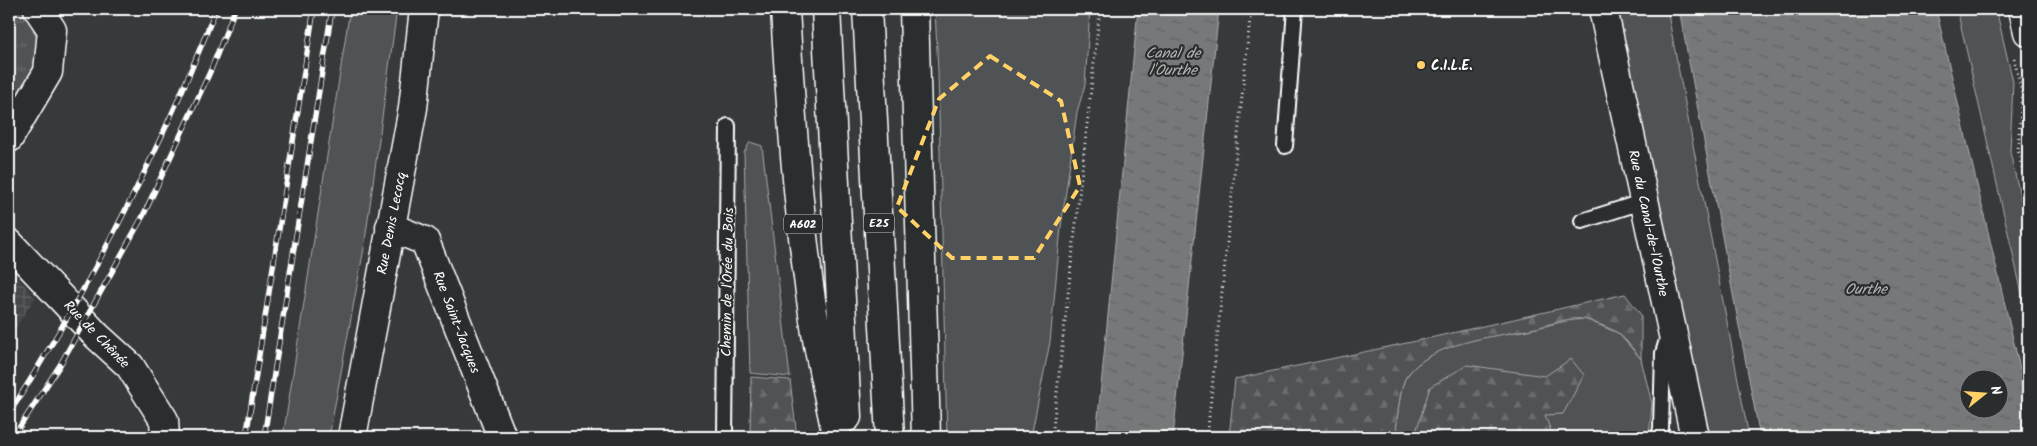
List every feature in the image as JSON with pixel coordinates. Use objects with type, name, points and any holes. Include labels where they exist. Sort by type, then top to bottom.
[{"type":"main road","points":[[9,138],[48,72],[52,30],[38,9]]},
{"type":"main road","name":"Rue Denis Lecocq","points":[[352,437],[413,108],[424,9]]},
{"type":"main road","name":"A602","points":[[785,9],[791,115],[816,333],[836,437]]},
{"type":"main road","points":[[826,9],[848,437]]},
{"type":"main road","name":"E25","points":[[867,9],[890,437]]},
{"type":"main road","points":[[914,9],[926,437]]},
{"type":"main road","name":"Rue du Canal-de-l'Ourthe","points":[[1603,9],[1694,437]]},
{"type":"main road","points":[[2023,9],[2028,32]]},
{"type":"main road","name":"Rue Saint-Jacques","points":[[390,228],[425,241],[502,437]]},
{"type":"main road","name":"Rue de Chênée","points":[[9,243],[97,336],[130,366],[164,420],[165,437]]},
{"type":"lane","points":[[1285,146],[1295,9]]},
{"type":"lane","name":"Chemin de l'Orée du Bois","points":[[725,437],[728,126]]},
{"type":"lane","points":[[1582,221],[1644,201]]},
{"type":"lane","points":[[1659,437],[1662,418],[1663,353],[1671,326]]},
{"type":"path","points":[[1206,437],[1251,9]]},
{"type":"path","points":[[1052,437],[1101,10]]},
{"type":"path","points":[[2013,56],[2022,93],[2018,149],[2028,197]]},
{"type":"highlighted area","points":[[990,56],[1061,101],[1080,186],[1034,258],[952,258],[897,207],[939,99]]},
{"type":"shaded area","points":[[9,267],[35,298],[9,338]]},
{"type":"green space","points":[[9,9],[27,10],[37,39],[36,69],[9,107]]},
{"type":"green space","points":[[350,9],[397,9],[364,248],[329,437],[283,437]]},
{"type":"green space","points":[[935,9],[1090,9],[1085,85],[1077,112],[1061,227],[1050,342],[1031,437],[947,437]]},
{"type":"green space","points":[[1613,9],[1667,9],[1749,437],[1704,437]]},
{"type":"green space","points":[[1957,9],[1996,9],[2013,82],[2010,152],[2028,231],[2028,320]]},
{"type":"green space","points":[[750,142],[762,146],[790,377],[750,373],[744,153]]},
{"type":"green space","points":[[1625,294],[1641,315],[1641,359],[1615,331],[1587,320],[1566,320],[1538,328],[1481,338],[1430,356],[1417,365],[1406,377],[1399,406],[1396,437],[1229,437],[1235,379],[1421,340]]},
{"type":"green space","points":[[1585,319],[1618,333],[1641,359],[1652,404],[1649,437],[1396,437],[1402,388],[1406,377],[1418,364],[1432,355],[1447,347],[1481,338]]},
{"type":"green space","points":[[1571,359],[1584,375],[1563,414],[1545,415],[1553,437],[1419,437],[1416,432],[1430,387],[1467,365],[1545,376]]},
{"type":"green space","points":[[751,377],[790,380],[797,437],[750,437]]},
{"type":"water","name":"Canal de l'Ourthe","points":[[1138,9],[1219,9],[1173,437],[1096,437]]},
{"type":"water","name":"Ourthe","points":[[1679,9],[1936,9],[2028,403],[2028,437],[1760,437]]},
{"type":"railway","points":[[9,414],[96,267],[172,114],[216,9]]},
{"type":"railway","points":[[13,437],[60,365],[143,216],[210,72],[235,9]]},
{"type":"railway","points":[[246,437],[314,9]]},
{"type":"railway","points":[[264,437],[332,9]]},
{"type":"place","name":"C.I.L.E.","points":[[1421,65]]}]
